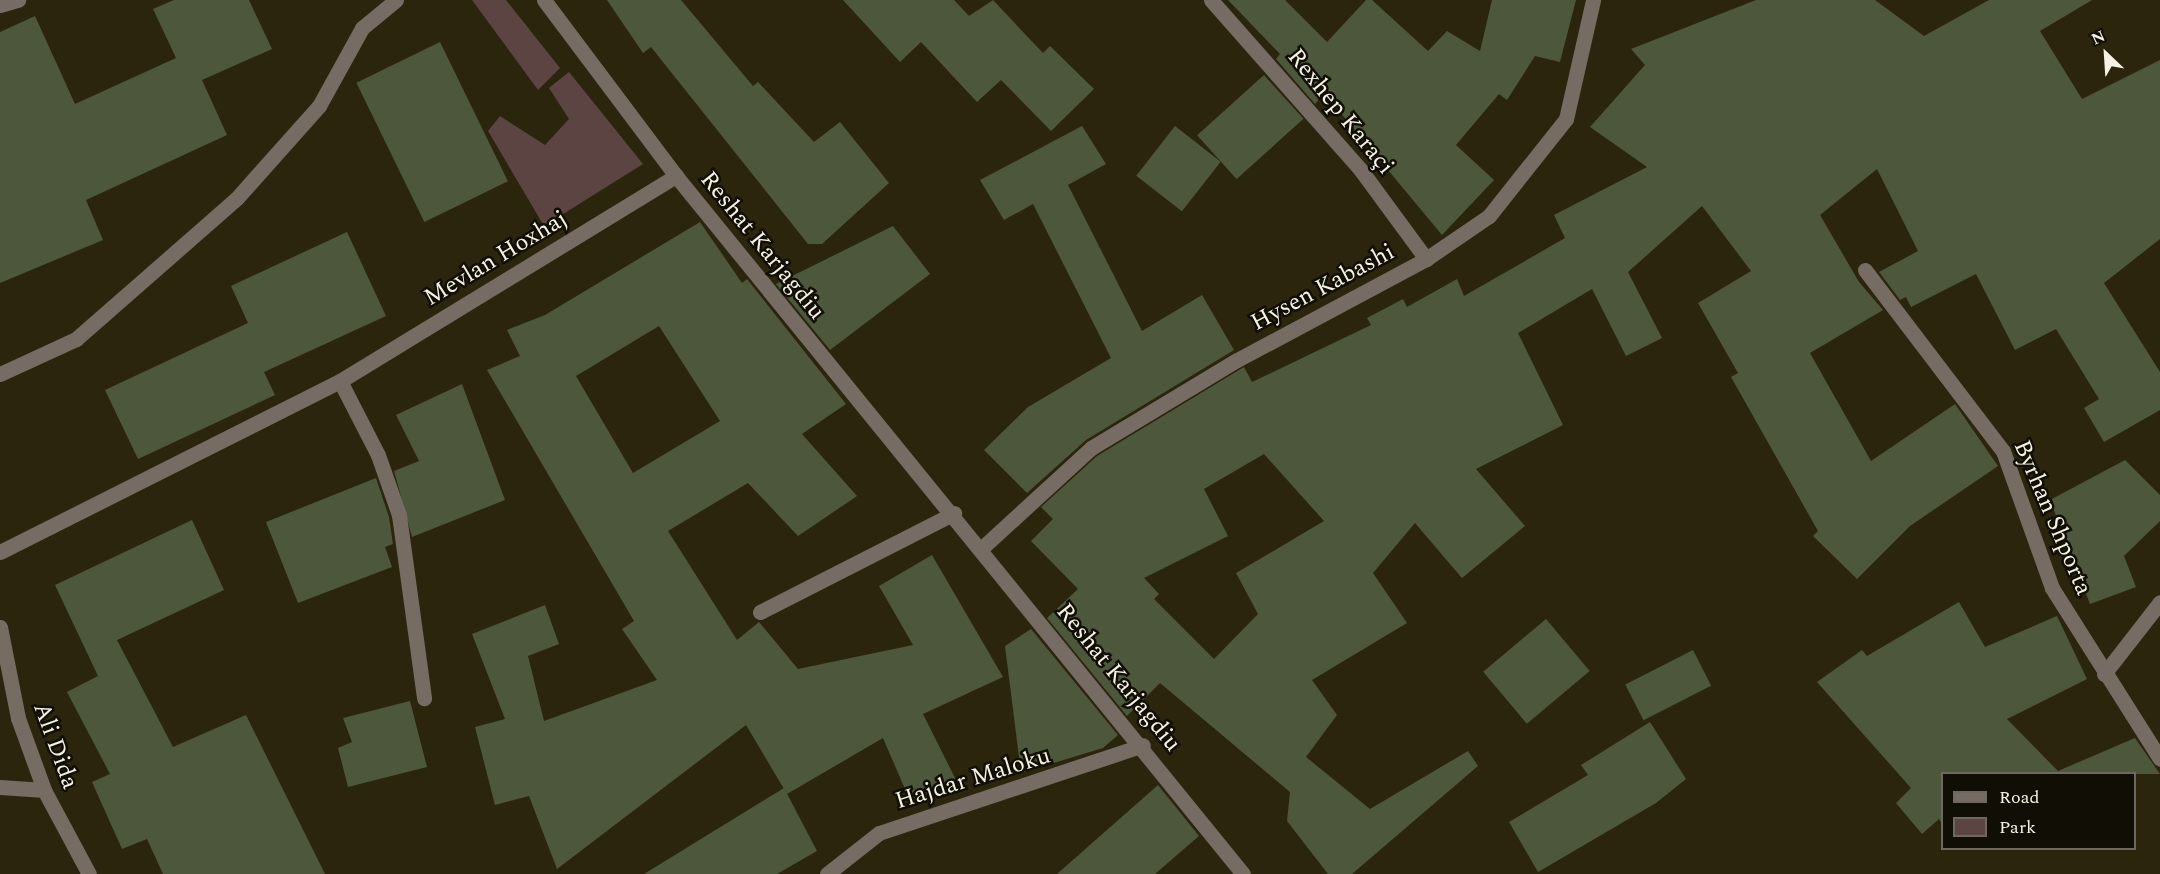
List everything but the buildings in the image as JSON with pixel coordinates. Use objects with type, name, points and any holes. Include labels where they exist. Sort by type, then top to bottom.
[{"type":"street","points":[[0,5],[18,0]]},
{"type":"street","points":[[0,374],[76,339],[236,199],[319,106],[362,27],[396,0]]},
{"type":"street","name":"Reshat Karjagdiu","points":[[544,0],[676,176],[983,547],[1143,745],[1243,874]]},
{"type":"street","name":"Rexhep Karaçi","points":[[1212,0],[1360,170],[1426,259]]},
{"type":"street","name":"Hysen Kabashi","points":[[983,547],[1091,448],[1237,360],[1426,259],[1489,216],[1566,119],[1593,0]]},
{"type":"street","name":"Mevlan Hoxhaj","points":[[0,552],[340,381],[676,176]]},
{"type":"street","name":"Byrhan Shporta","points":[[1865,270],[2002,451],[2052,588],[2104,674],[2160,759]]},
{"type":"street","points":[[340,381],[378,455],[399,515],[424,698]]},
{"type":"street","points":[[760,612],[954,513]]},
{"type":"street","points":[[2104,674],[2160,602]]},
{"type":"street","name":"Ali Dida","points":[[0,627],[18,718],[44,790],[89,874]]},
{"type":"street","name":"Hajdar Maloku","points":[[827,874],[879,832],[939,810],[1038,784],[1143,745]]},
{"type":"street","points":[[0,786],[44,790]]},
{"type":"green space","points":[[472,0],[506,0],[560,68],[538,90]]},
{"type":"green space","points":[[569,72],[643,164],[544,226],[488,131],[500,116],[545,145],[569,119],[549,88]]}]
